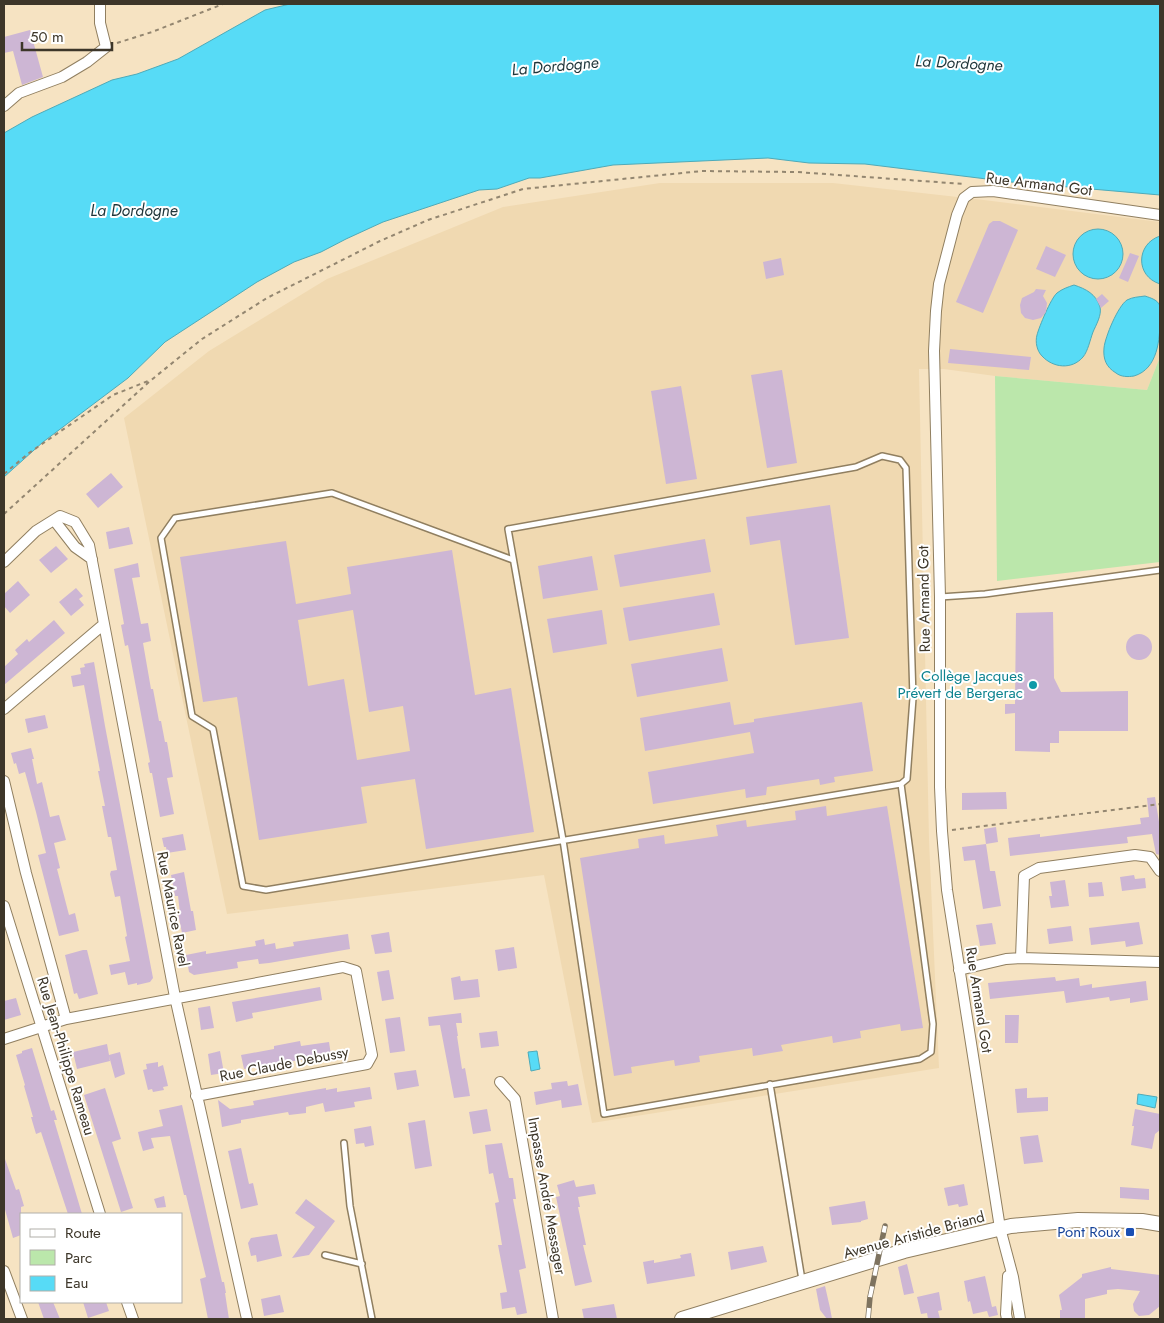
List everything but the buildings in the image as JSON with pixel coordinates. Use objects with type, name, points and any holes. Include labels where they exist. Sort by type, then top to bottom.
[{"type":"main road","name":"Avenue Aristide Briand","points":[[682,1319],[904,1251],[1000,1228],[1078,1220],[1142,1221],[1160,1224]]},
{"type":"street","points":[[4,106],[19,93],[62,77],[106,48],[100,23],[100,4]]},
{"type":"street","name":"Rue Armand Got","points":[[1009,1268],[1000,1228],[959,970],[947,890],[942,831],[940,787],[940,597],[934,351],[939,284],[957,215],[964,198],[972,192],[993,191],[1160,215]]},
{"type":"street","points":[[4,562],[36,531],[57,518],[75,547],[92,559]]},
{"type":"street","name":"Rue Maurice Ravel","points":[[57,518],[75,522],[89,545],[175,997],[246,1319]]},
{"type":"street","points":[[4,710],[104,624]]},
{"type":"street","name":"Rue Jean-Philippe Rameau","points":[[4,781],[26,873],[66,1019]]},
{"type":"street","points":[[1021,958],[1024,876],[1039,868],[1135,855],[1150,857],[1160,871]]},
{"type":"street","name":"Rue Jean-Philippe Rameau","points":[[4,906],[100,1213]]},
{"type":"street","points":[[959,970],[1006,959],[1021,958],[1160,962]]},
{"type":"street","name":"Rue Claude Debussy","points":[[175,997],[343,966],[356,970],[372,1055],[367,1064],[196,1096]]},
{"type":"street","points":[[4,1039],[66,1019],[175,997]]},
{"type":"street","name":"Impasse André Messager","points":[[500,1082],[515,1099],[553,1319]]},
{"type":"street","points":[[1007,1319],[1009,1268]]},
{"type":"street","points":[[1009,1268],[1013,1277],[1020,1319]]},
{"type":"street","points":[[4,1271],[22,1319]]},
{"type":"street","points":[[127,1303],[133,1319]]},
{"type":"lane","points":[[513,560],[332,493],[175,518],[161,538],[192,716],[213,729],[243,886],[266,890],[562,840],[901,784],[907,779],[912,698],[906,468],[900,460],[882,456],[856,467],[508,529],[562,840],[604,1114],[920,1059],[931,1052],[934,1024],[901,784]]},
{"type":"lane","points":[[940,597],[985,594],[1160,570]]},
{"type":"lane","points":[[770,1084],[802,1283]]},
{"type":"lane","points":[[344,1143],[350,1206],[372,1319]]},
{"type":"lane","points":[[325,1255],[362,1264]]},
{"type":"path","points":[[106,48],[222,4]]},
{"type":"path","points":[[4,514],[89,434],[202,339],[276,293],[380,241],[428,220],[523,189],[702,170],[797,172],[964,184]]},
{"type":"path","points":[[4,474],[29,453],[113,395],[150,381]]},
{"type":"path","points":[[942,831],[1160,804]]},
{"type":"shaded area","points":[[660,183],[833,183],[1160,222],[1160,357],[1147,390],[995,376],[944,369],[919,369],[929,840],[939,1068],[592,1123],[544,875],[227,914],[124,418],[209,351],[327,279],[503,207]]},
{"type":"green space","points":[[1160,357],[1160,562],[997,581],[995,376],[1147,390]]},
{"type":"water","name":"La Dordogne","points":[[290,4],[1160,4],[1160,195],[1011,182],[865,164],[809,163],[768,158],[613,165],[540,178],[529,178],[497,189],[479,190],[383,222],[321,252],[294,262],[257,282],[165,342],[128,378],[43,442],[4,477],[4,133],[32,117],[112,80],[137,74],[178,59],[265,10]]},
{"type":"water","points":[[1093,229],[1103,229],[1116,236],[1123,249],[1123,259],[1116,272],[1103,279],[1093,279],[1084,275],[1077,268],[1073,259],[1073,249],[1077,240],[1084,233]]},
{"type":"water","points":[[1160,236],[1160,284],[1146,274],[1142,260],[1146,246]]},
{"type":"water","points":[[1074,285],[1093,295],[1100,307],[1100,313],[1088,349],[1083,357],[1074,364],[1062,366],[1046,360],[1040,354],[1036,341],[1040,326],[1054,296],[1061,290]]},
{"type":"water","points":[[1145,296],[1152,298],[1160,307],[1156,352],[1153,360],[1142,372],[1134,376],[1122,376],[1113,371],[1106,362],[1105,343],[1112,322],[1123,303],[1131,298]]},
{"type":"water","points":[[537,1051],[540,1069],[531,1071],[528,1052]]},
{"type":"water","points":[[1138,1094],[1157,1097],[1155,1108],[1137,1104]]},
{"type":"railway","points":[[868,1319],[870,1297],[885,1226]]},
{"type":"place","name":"Collège Jacques Prévert de Bergerac","points":[[1033,685]]},
{"type":"place","name":"Pont Roux","points":[[1130,1232]]}]
